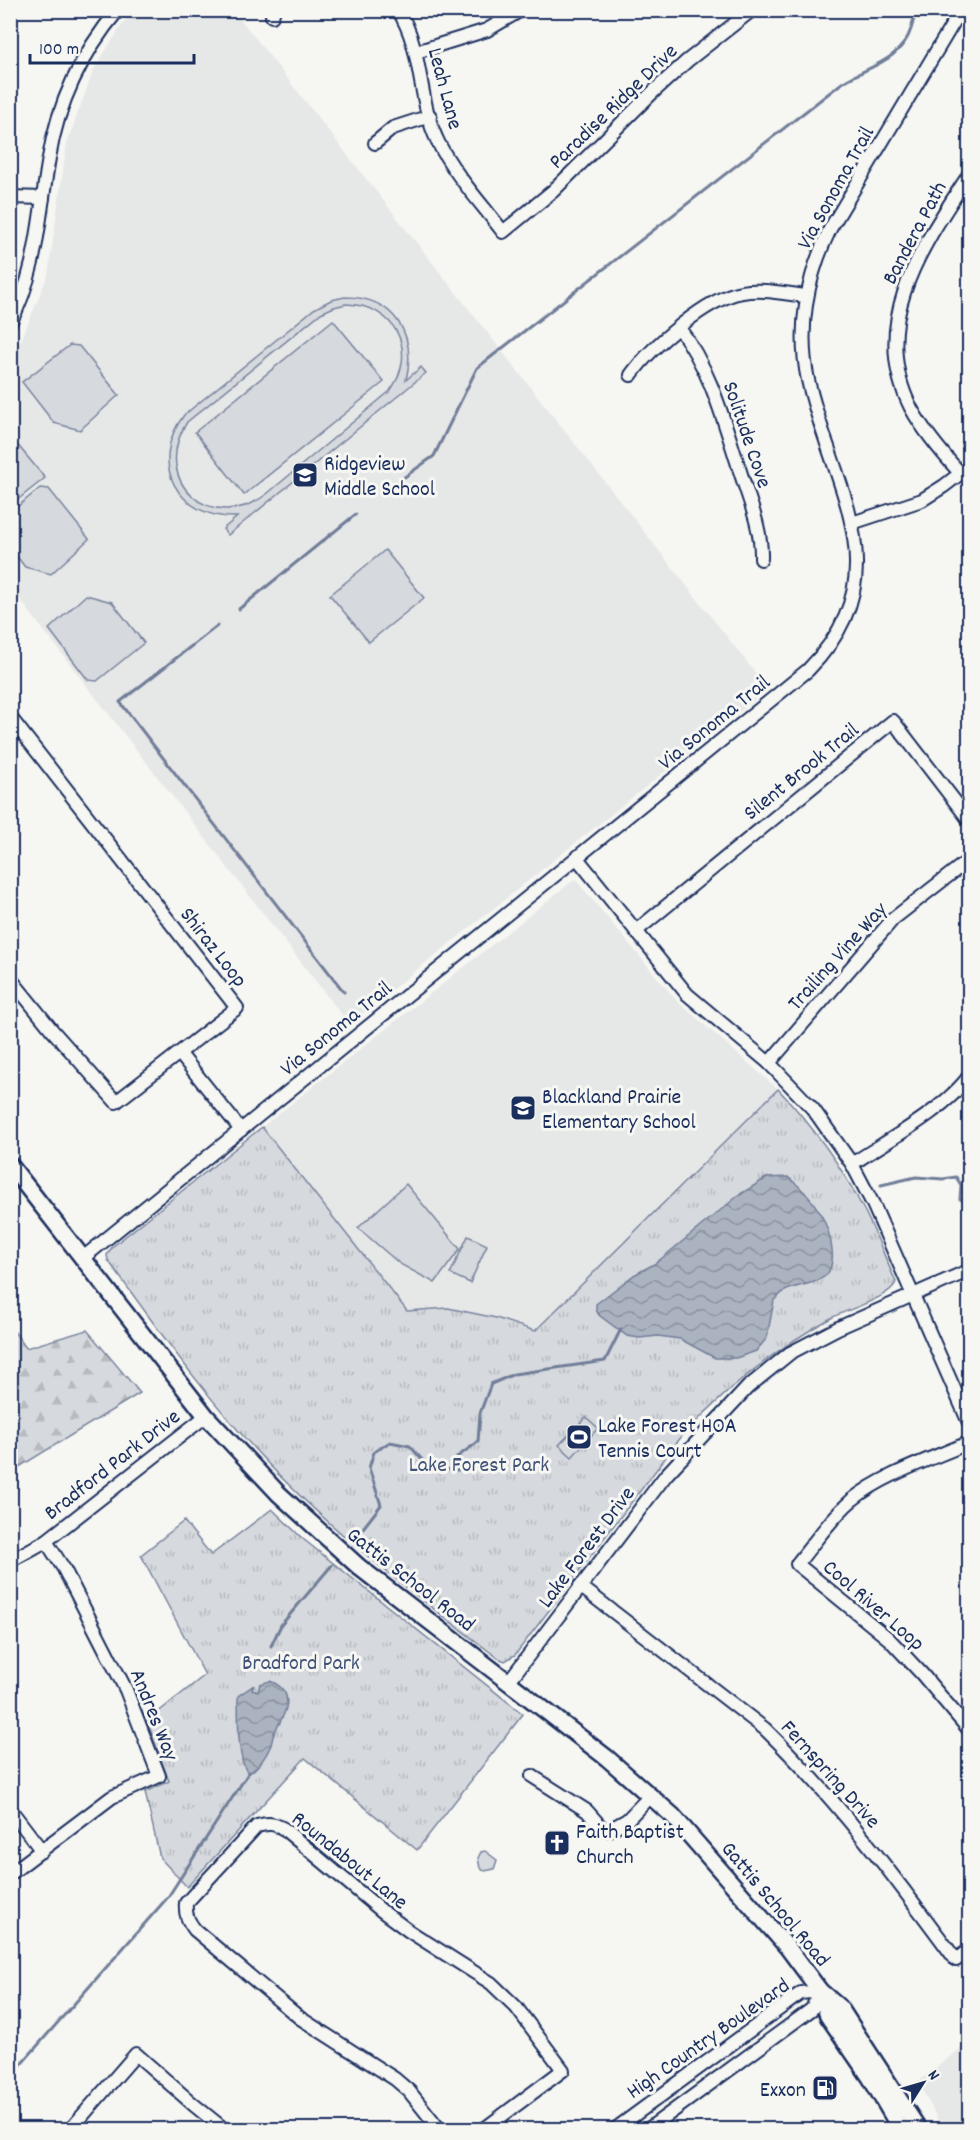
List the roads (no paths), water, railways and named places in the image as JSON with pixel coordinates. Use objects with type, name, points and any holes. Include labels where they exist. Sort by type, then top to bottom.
[{"type":"main road","name":"Gattis School Road","points":[[10,1165],[206,1416],[278,1493],[359,1567],[607,1758],[673,1816],[788,1948],[820,1991],[840,2008],[919,2130]]},
{"type":"main road","name":"Gattis School Road","points":[[820,1991],[828,2016],[870,2077],[901,2130]]},
{"type":"street","points":[[10,323],[25,290],[33,263],[54,132],[68,90],[93,43],[118,10]]},
{"type":"street","name":"Leah Lane","points":[[398,10],[416,52],[438,141],[502,232]]},
{"type":"street","points":[[416,52],[487,30],[521,10]]},
{"type":"street","name":"Paradise Ridge Drive","points":[[502,232],[553,191],[687,61],[752,10]]},
{"type":"street","name":"Via Sonoma Trail","points":[[83,1258],[808,670],[834,639],[845,619],[854,591],[857,567],[852,523],[808,380],[804,333],[807,297],[816,261],[830,229],[961,10]]},
{"type":"street","points":[[375,143],[393,128],[430,116]]},
{"type":"street","name":"Bandera Path","points":[[965,470],[926,432],[910,407],[898,372],[895,339],[898,309],[908,278],[968,181]]},
{"type":"street","points":[[10,197],[43,198]]},
{"type":"street","points":[[632,375],[647,354],[716,302],[734,294],[759,291],[807,297]]},
{"type":"street","name":"Solitude Cove","points":[[679,328],[702,365],[715,396],[759,530],[761,559]]},
{"type":"street","points":[[852,523],[922,500],[965,470]]},
{"type":"street","name":"Shiraz Loop","points":[[10,717],[237,1008],[116,1102],[39,1015],[10,978]]},
{"type":"street","name":"Silent Brook Trail","points":[[636,931],[893,721],[969,821]]},
{"type":"street","points":[[577,858],[687,994],[769,1063],[813,1109],[852,1164],[873,1204],[914,1295],[969,1425]]},
{"type":"street","name":"Trailing Vine Way","points":[[769,1063],[893,919],[969,859]]},
{"type":"street","points":[[180,1054],[241,1130]]},
{"type":"street","points":[[852,1164],[936,1108],[962,1086],[969,1075]]},
{"type":"street","name":"Lake Forest Drive","points":[[509,1681],[579,1586],[666,1475],[748,1387],[790,1353],[838,1328],[969,1270]]},
{"type":"street","name":"Bradford Park Drive","points":[[10,1561],[46,1541],[206,1416]]},
{"type":"street","name":"Cool River Loop","points":[[969,1442],[878,1482],[854,1499],[836,1516],[798,1564],[889,1639],[921,1673],[969,1731]]},
{"type":"street","name":"Andres Way","points":[[10,1874],[112,1797],[159,1776],[126,1690],[64,1569],[46,1541]]},
{"type":"street","name":"Fernspring Drive","points":[[579,1586],[765,1729],[790,1753],[843,1814],[956,1960],[969,1949]]},
{"type":"street","points":[[532,1776],[586,1811],[602,1828],[609,1830],[627,1820],[650,1796]]},
{"type":"street","points":[[10,1809],[42,1851]]},
{"type":"street","name":"Roundabout Lane","points":[[440,2130],[409,2091],[395,2079],[300,2018],[195,1930],[188,1921],[185,1912],[186,1903],[257,1826],[266,1823],[277,1824],[382,1911],[409,1931],[491,1983],[516,2007],[563,2070],[483,2130]]},
{"type":"street","name":"High Country Boulevard","points":[[615,2129],[801,1993],[820,1991],[812,2009],[647,2130]]},
{"type":"street","points":[[70,2130],[136,2054],[225,2130]]},
{"type":"street","points":[[682,2080],[692,2098]]},
{"type":"water","points":[[788,1177],[812,1200],[823,1218],[830,1239],[832,1262],[824,1277],[785,1291],[774,1300],[767,1338],[756,1351],[736,1358],[715,1358],[680,1339],[627,1336],[600,1316],[596,1310],[596,1304],[634,1275],[656,1263],[739,1195],[766,1178]]},
{"type":"water","points":[[270,1681],[284,1691],[287,1703],[267,1754],[248,1774],[240,1747],[238,1696],[254,1685],[252,1689],[258,1691],[260,1684]]},
{"type":"waterway","points":[[382,493],[434,456],[477,368],[842,83],[891,56],[906,40],[916,10]]},
{"type":"waterway","points":[[239,609],[356,514]]},
{"type":"waterway","points":[[217,626],[120,702],[344,992]]},
{"type":"waterway","points":[[881,1185],[916,1177],[943,1179],[956,1177],[961,1185],[960,1199],[970,1202]]},
{"type":"waterway","points":[[353,1541],[381,1505],[369,1468],[374,1452],[390,1442],[410,1446],[430,1469],[458,1470],[463,1466],[457,1457],[478,1442],[480,1413],[491,1384],[514,1374],[605,1361],[621,1329]]},
{"type":"waterway","points":[[271,1646],[281,1625],[332,1565]]},
{"type":"waterway","points":[[10,2077],[168,1897],[249,1772]]},
{"type":"place","name":"Ridgeview Middle School","points":[[305,475]]},
{"type":"place","name":"Blackland Prairie Elementary School","points":[[523,1108]]},
{"type":"place","name":"Lake Forest HOA Tennis Court","points":[[579,1437]]},
{"type":"place","name":"Faith Baptist Church","points":[[557,1843]]},
{"type":"place","name":"Exxon","points":[[825,2088]]},
{"type":"park label","name":"Lake Forest Park","points":[[479,1463]]},
{"type":"park label","name":"Bradford Park","points":[[301,1661]]}]
